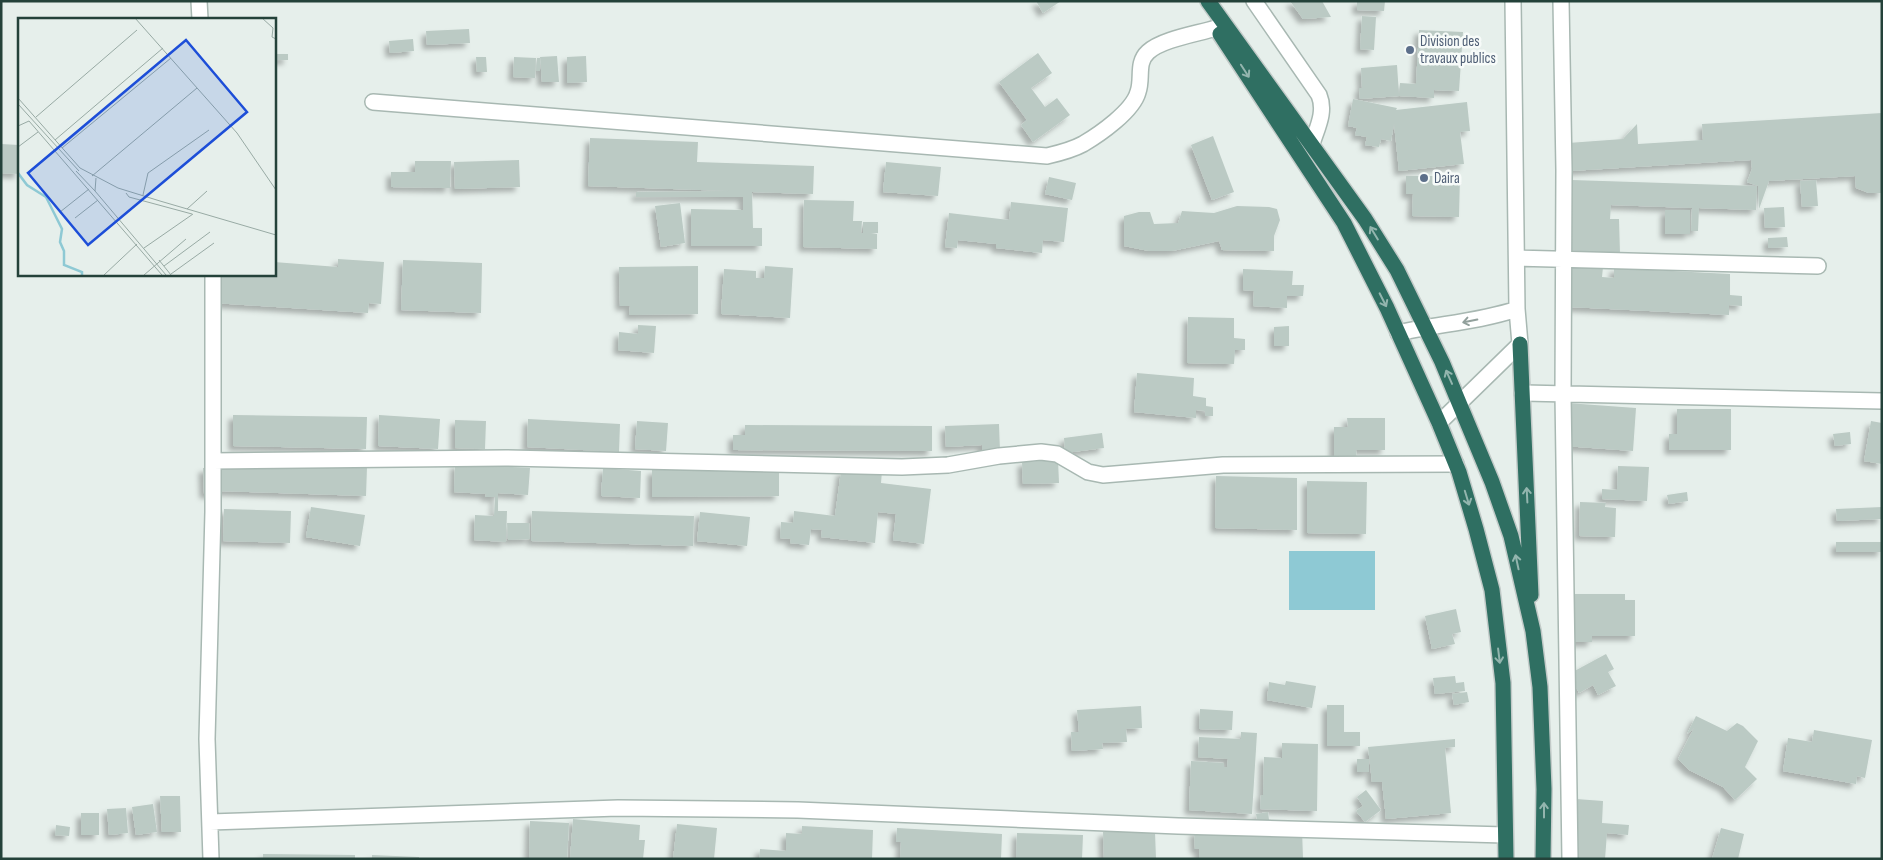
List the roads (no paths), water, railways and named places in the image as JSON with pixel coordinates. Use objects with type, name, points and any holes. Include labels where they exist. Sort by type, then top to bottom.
[{"type":"highway","points":[[1199,1],[1344,223],[1388,308],[1456,464],[1492,590],[1503,683],[1506,859]]},
{"type":"highway","points":[[1208,1],[1370,226],[1397,270],[1460,402],[1492,482],[1511,536],[1533,632]]},
{"type":"highway","points":[[1520,344],[1533,632],[1540,687],[1544,789],[1544,859]]},
{"type":"street","points":[[199,1],[200,18]]},
{"type":"street","points":[[1254,1],[1308,78],[1322,103],[1322,112],[1312,144]]},
{"type":"street","points":[[1439,423],[1520,344],[1517,309],[1513,1]]},
{"type":"street","points":[[1561,1],[1564,170],[1563,394],[1570,859]]},
{"type":"street","points":[[373,102],[1047,156],[1084,144],[1116,121],[1134,101],[1138,93],[1140,66],[1148,52],[1159,45],[1216,28]]},
{"type":"street","points":[[1517,258],[1818,266]]},
{"type":"street","points":[[211,859],[207,738],[213,461],[213,275]]},
{"type":"street","points":[[1398,333],[1475,320],[1517,309]]},
{"type":"street","points":[[1522,393],[1882,401]]},
{"type":"street","points":[[213,461],[505,458],[902,467],[948,465],[999,456],[1041,452],[1057,454],[1088,472],[1103,475],[1223,465],[1456,464]]},
{"type":"street","points":[[210,822],[618,808],[798,810],[1178,826],[1505,835]]},
{"type":"water","points":[[1289,551],[1375,551],[1375,610],[1289,610]]},
{"type":"place","name":"Division des travaux publics","points":[[1410,50]]},
{"type":"place","name":"Daira","points":[[1424,178]]}]
